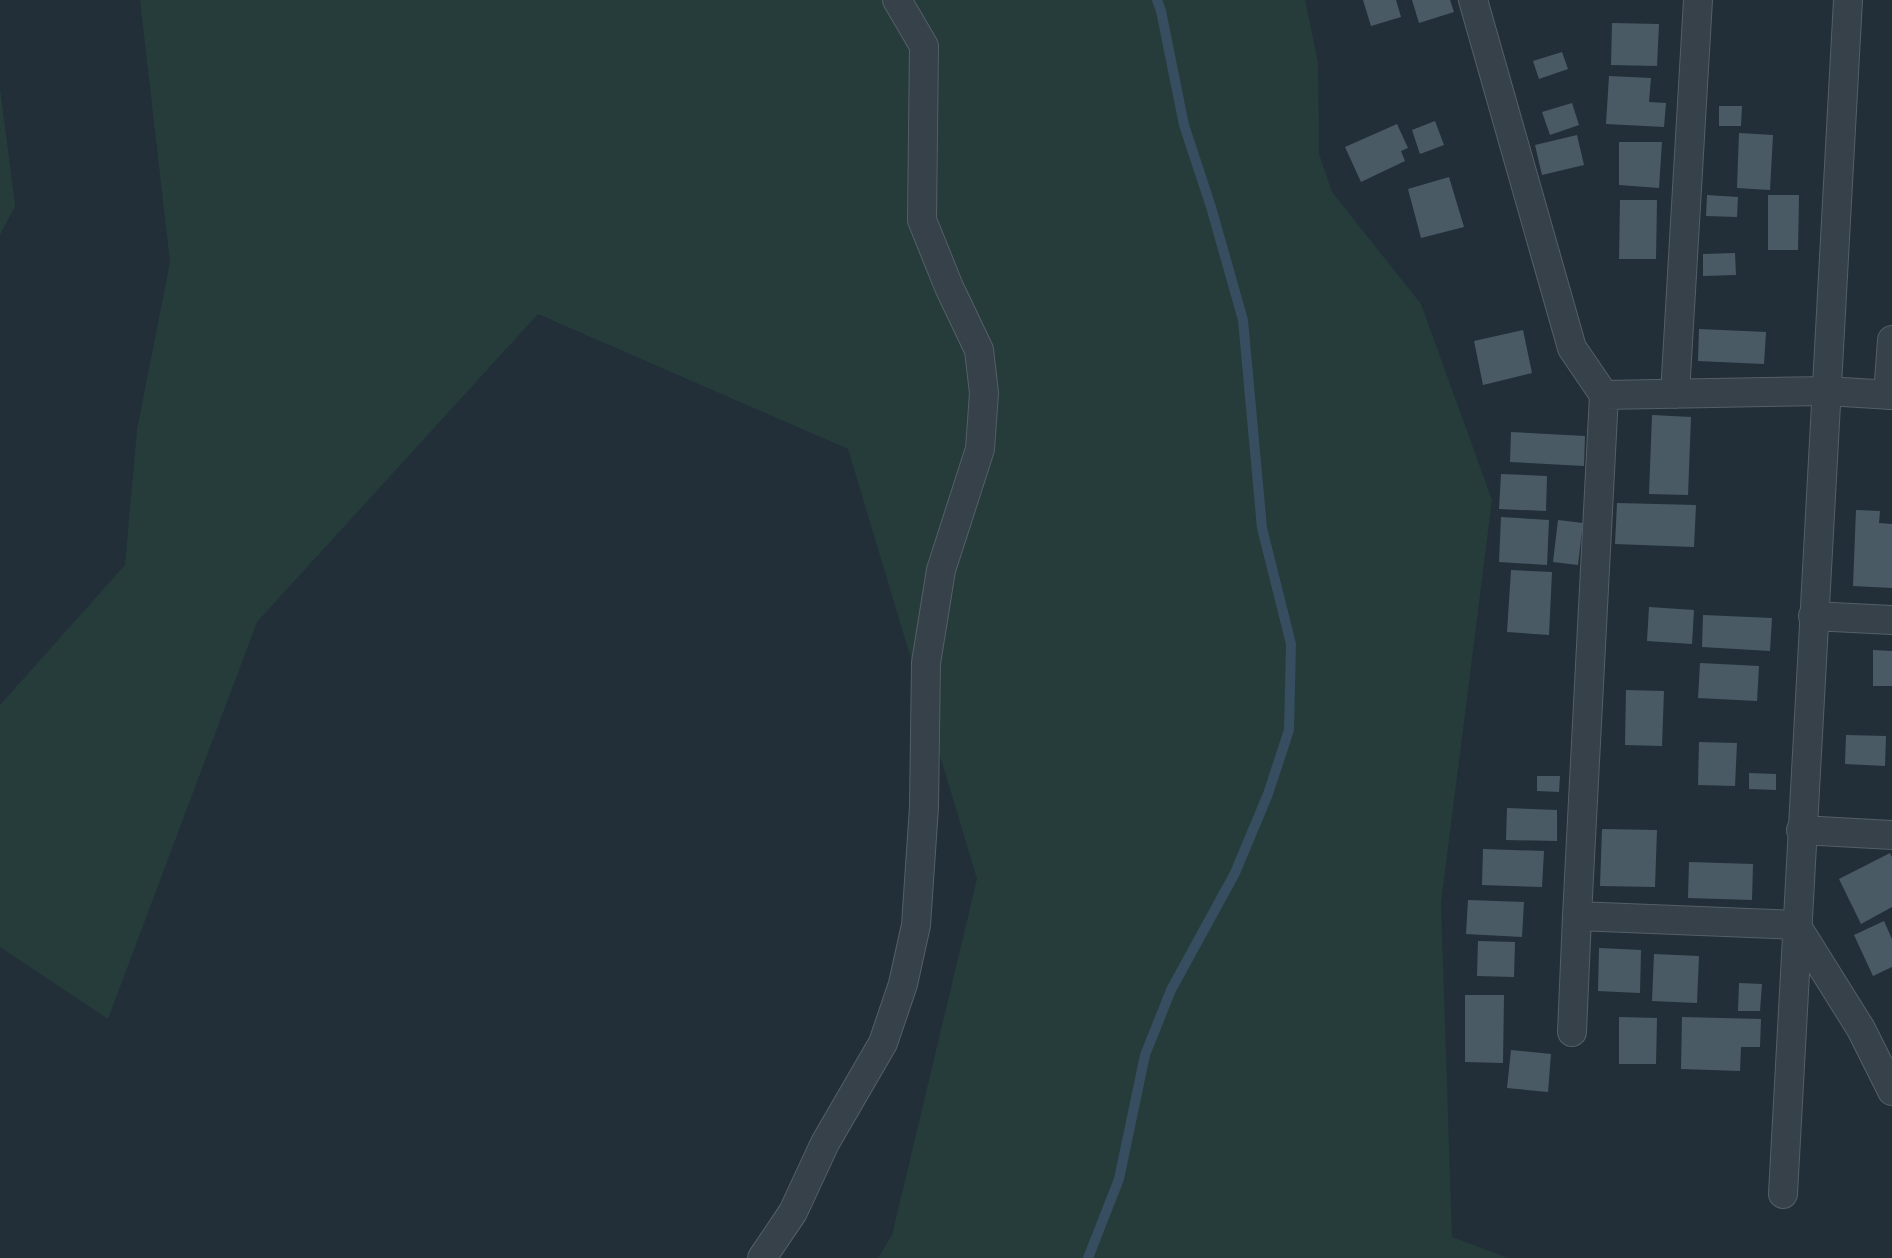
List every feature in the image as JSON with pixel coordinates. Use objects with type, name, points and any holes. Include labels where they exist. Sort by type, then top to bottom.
[{"type":"street","points":[[762,1258],[793,1212],[825,1143],[883,1043],[903,984],[916,925],[923,827],[926,663],[941,570],[980,449],[984,393],[979,350],[949,286],[922,220],[924,46],[896,0]]},
{"type":"street","points":[[1473,0],[1572,348],[1604,395],[1572,1032]]},
{"type":"street","points":[[1675,394],[1690,0]]},
{"type":"street","points":[[1782,1194],[1848,0]]},
{"type":"street","points":[[1604,395],[1826,391],[1890,395],[1892,340]]},
{"type":"street","points":[[1813,616],[1892,620]]},
{"type":"street","points":[[1801,830],[1892,835]]},
{"type":"street","points":[[1577,916],[1796,925]]},
{"type":"street","points":[[1796,925],[1861,1029],[1892,1091]]},
{"type":"green space","points":[[140,0],[1305,0],[1318,62],[1319,154],[1332,192],[1421,304],[1492,500],[1441,903],[1452,1237],[1508,1258],[878,1258],[892,1235],[977,879],[848,449],[538,314],[257,622],[108,1019],[0,947],[0,705],[125,565],[137,430],[170,262]]},
{"type":"green space","points":[[0,88],[15,206],[0,235]]},
{"type":"building","points":[[1363,0],[1396,0],[1401,17],[1371,26]]},
{"type":"building","points":[[1412,0],[1450,0],[1454,12],[1419,23]]},
{"type":"building","points":[[1612,23],[1659,24],[1657,66],[1611,65]]},
{"type":"building","points":[[1562,52],[1568,69],[1539,79],[1533,61]]},
{"type":"building","points":[[1609,76],[1651,78],[1649,102],[1666,103],[1664,127],[1606,124]]},
{"type":"building","points":[[1572,103],[1579,125],[1550,135],[1542,112]]},
{"type":"building","points":[[1719,106],[1742,106],[1741,126],[1719,126]]},
{"type":"building","points":[[1435,121],[1444,145],[1420,154],[1412,130]]},
{"type":"building","points":[[1397,124],[1408,148],[1401,151],[1405,161],[1361,182],[1345,147]]},
{"type":"building","points":[[1739,133],[1773,135],[1770,190],[1737,188]]},
{"type":"building","points":[[1577,135],[1584,165],[1542,175],[1535,145]]},
{"type":"building","points":[[1619,142],[1662,142],[1659,188],[1619,185]]},
{"type":"building","points":[[1449,177],[1464,227],[1421,238],[1408,189]]},
{"type":"building","points":[[1707,195],[1738,197],[1737,217],[1706,216]]},
{"type":"building","points":[[1768,195],[1799,195],[1798,250],[1768,250]]},
{"type":"building","points":[[1620,200],[1657,200],[1656,259],[1619,259]]},
{"type":"building","points":[[1735,253],[1736,275],[1703,276],[1703,254]]},
{"type":"building","points":[[1699,329],[1766,332],[1764,364],[1698,361]]},
{"type":"building","points":[[1523,330],[1532,373],[1483,385],[1474,341]]},
{"type":"building","points":[[1652,415],[1691,417],[1688,495],[1649,494]]},
{"type":"building","points":[[1511,432],[1585,436],[1584,466],[1510,462]]},
{"type":"building","points":[[1501,474],[1547,476],[1546,511],[1499,509]]},
{"type":"building","points":[[1617,503],[1696,505],[1694,547],[1615,544]]},
{"type":"building","points":[[1856,510],[1880,511],[1879,523],[1892,524],[1892,588],[1853,586]]},
{"type":"building","points":[[1501,517],[1549,520],[1547,565],[1499,562]]},
{"type":"building","points":[[1558,520],[1583,523],[1578,565],[1553,562]]},
{"type":"building","points":[[1511,570],[1552,572],[1549,635],[1507,632]]},
{"type":"building","points":[[1649,607],[1694,610],[1692,644],[1647,641]]},
{"type":"building","points":[[1703,615],[1772,618],[1770,651],[1702,647]]},
{"type":"building","points":[[1873,650],[1892,651],[1892,686],[1873,686]]},
{"type":"building","points":[[1700,663],[1759,666],[1757,701],[1698,698]]},
{"type":"building","points":[[1626,690],[1664,691],[1662,746],[1625,745]]},
{"type":"building","points":[[1846,735],[1886,736],[1885,766],[1845,764]]},
{"type":"building","points":[[1699,742],[1737,743],[1735,786],[1698,785]]},
{"type":"building","points":[[1749,773],[1776,774],[1776,790],[1749,789]]},
{"type":"building","points":[[1537,776],[1560,776],[1559,792],[1537,791]]},
{"type":"building","points":[[1507,808],[1557,810],[1557,841],[1506,840]]},
{"type":"building","points":[[1602,829],[1657,830],[1655,887],[1600,886]]},
{"type":"building","points":[[1483,849],[1544,851],[1542,887],[1482,885]]},
{"type":"building","points":[[1890,853],[1892,857],[1892,907],[1861,924],[1839,879]]},
{"type":"building","points":[[1689,862],[1753,864],[1752,900],[1688,898]]},
{"type":"building","points":[[1468,900],[1524,902],[1522,937],[1466,934]]},
{"type":"building","points":[[1884,921],[1892,939],[1892,967],[1873,976],[1854,935]]},
{"type":"building","points":[[1478,941],[1515,942],[1514,977],[1477,976]]},
{"type":"building","points":[[1599,948],[1641,950],[1640,993],[1598,991]]},
{"type":"building","points":[[1654,954],[1699,956],[1697,1003],[1652,1001]]},
{"type":"building","points":[[1739,983],[1762,984],[1760,1011],[1738,1011]]},
{"type":"building","points":[[1465,995],[1504,995],[1503,1063],[1465,1062]]},
{"type":"building","points":[[1619,1017],[1657,1018],[1656,1064],[1619,1064]]},
{"type":"building","points":[[1682,1017],[1761,1019],[1760,1047],[1741,1047],[1740,1071],[1681,1069]]},
{"type":"building","points":[[1511,1050],[1551,1054],[1548,1092],[1507,1088]]},
{"type":"waterway","points":[[1088,1258],[1119,1179],[1145,1055],[1171,990],[1235,873],[1268,794],[1289,730],[1291,644],[1262,528],[1243,320],[1211,207],[1184,125],[1161,11],[1157,0]]}]
